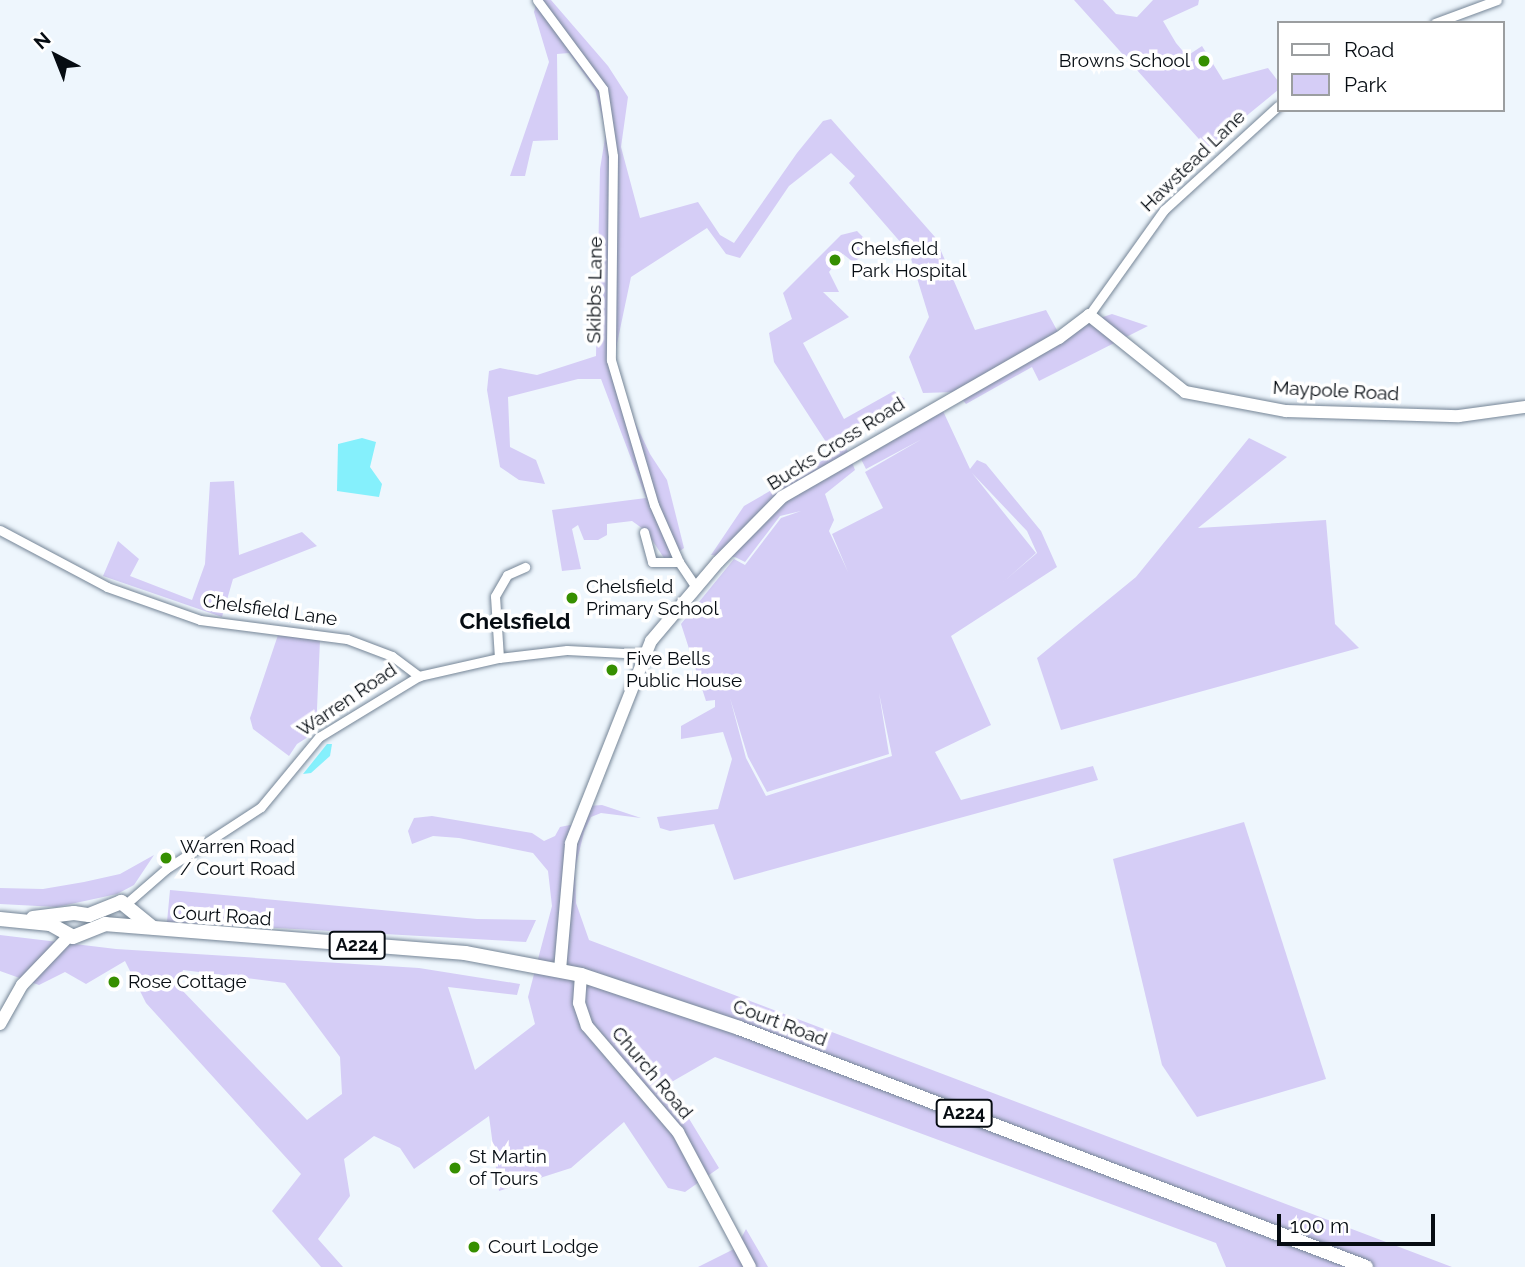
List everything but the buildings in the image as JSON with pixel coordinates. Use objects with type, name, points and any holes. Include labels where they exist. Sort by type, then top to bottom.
[{"type":"main road","name":"Court Road","points":[[129,905],[153,928]]},
{"type":"main road","points":[[0,919],[29,920],[74,915],[111,906],[129,905],[131,920],[118,926],[108,916],[111,906]]},
{"type":"main road","points":[[71,934],[61,923],[74,915]]},
{"type":"main road","points":[[71,934],[85,922],[74,915]]},
{"type":"main road","points":[[29,920],[71,934]]},
{"type":"main road","name":"Court Road","points":[[71,934],[102,924],[465,953],[581,975],[670,1002],[1366,1267]]},
{"type":"street","name":"Skibbs Lane","points":[[537,0],[603,89],[612,156],[611,360],[654,505],[679,562],[696,587]]},
{"type":"street","points":[[1440,21],[1497,0]]},
{"type":"street","name":"Hawstead Lane","points":[[1089,315],[1164,210],[1276,108]]},
{"type":"street","name":"Maypole Road","points":[[1089,315],[1185,392],[1286,411],[1459,416],[1525,407]]},
{"type":"street","name":"Bucks Cross Road","points":[[643,654],[696,587],[782,497],[1046,346],[1089,315]]},
{"type":"street","name":"Chelsfield Lane","points":[[0,530],[107,587],[200,620],[347,639],[407,664],[419,676]]},
{"type":"street","points":[[644,533],[652,562],[679,562]]},
{"type":"street","points":[[499,658],[495,596],[507,575],[525,566]]},
{"type":"street","name":"Warren Road","points":[[129,905],[166,869],[261,807],[319,737],[419,676],[499,658],[587,649],[643,654]]},
{"type":"street","points":[[560,970],[571,843],[643,654]]},
{"type":"street","points":[[0,1024],[22,985],[71,934]]},
{"type":"street","name":"Church Road","points":[[581,975],[579,1003],[587,1026],[677,1132],[750,1267]]},
{"type":"green space","points":[[537,0],[551,0],[608,66],[628,97],[621,147],[640,218],[698,202],[720,235],[734,243],[797,153],[823,121],[831,119],[935,237],[975,330],[1046,310],[1058,332],[1112,314],[1148,326],[1039,381],[1032,367],[966,404],[956,392],[923,393],[909,357],[929,317],[909,252],[849,183],[855,176],[831,153],[789,186],[740,258],[726,254],[707,228],[631,277],[611,372],[650,454],[667,480],[684,548],[666,561],[646,531],[632,521],[607,524],[607,535],[598,540],[584,540],[578,525],[572,529],[581,569],[562,571],[552,510],[646,498],[601,379],[578,379],[508,397],[510,447],[536,460],[545,484],[519,480],[500,467],[487,390],[489,371],[500,368],[537,375],[596,356],[600,169],[606,132],[595,89],[569,53],[557,54],[558,140],[533,141],[525,176],[510,176],[549,62],[534,12]]},
{"type":"green space","points":[[1074,0],[1103,0],[1116,14],[1137,17],[1153,0],[1199,0],[1198,5],[1163,21],[1187,56],[1202,46],[1223,80],[1268,68],[1276,78],[1276,92],[1207,148]]},
{"type":"green space","points":[[857,231],[867,241],[864,256],[853,262],[843,254],[829,272],[839,292],[823,292],[849,317],[803,343],[844,419],[894,391],[905,399],[826,442],[774,362],[769,333],[792,319],[783,293],[841,235]]},
{"type":"green space","points":[[943,411],[970,469],[977,460],[986,464],[1041,531],[1057,567],[951,636],[991,725],[935,752],[961,800],[1093,766],[1098,780],[734,880],[714,824],[670,831],[660,828],[657,817],[718,809],[732,759],[723,732],[681,739],[681,726],[715,707],[715,700],[706,701],[681,624],[734,559],[745,565],[781,518],[801,511],[780,516],[745,562],[735,557],[711,555],[744,506],[846,447],[855,470],[825,494],[834,520],[829,531],[848,572],[832,534],[883,508],[865,472],[922,439],[866,469],[861,459]],"holes":[[[972,473],[1027,531],[1037,553],[1002,583],[1036,553]],[[879,693],[892,756],[766,796],[746,758],[730,698],[748,757],[767,792],[889,754]]]},
{"type":"green space","points":[[1249,438],[1287,457],[1198,528],[1326,520],[1335,624],[1359,648],[1061,730],[1037,658],[1136,577]]},
{"type":"green space","points":[[234,481],[239,555],[302,532],[317,546],[233,579],[222,617],[103,576],[118,541],[139,559],[130,576],[192,600],[205,564],[210,482]]},
{"type":"green space","points":[[278,635],[320,640],[316,732],[297,744],[289,756],[253,729],[250,718]]},
{"type":"green space","points":[[602,805],[641,818],[601,813],[591,817],[584,832],[575,869],[576,903],[589,940],[1452,1267],[1226,1267],[1216,1243],[715,1057],[668,1084],[719,1168],[685,1192],[668,1188],[624,1122],[571,1168],[499,1191],[489,1116],[414,1169],[400,1148],[374,1136],[344,1159],[350,1196],[318,1239],[343,1267],[321,1267],[272,1211],[301,1174],[146,1003],[125,961],[86,984],[65,972],[39,985],[0,971],[0,935],[116,949],[419,968],[520,984],[517,995],[448,987],[475,1070],[535,1024],[528,997],[552,906],[548,871],[533,853],[459,838],[433,836],[412,844],[408,831],[414,818],[432,816],[532,833],[544,841],[555,836],[560,827],[575,824],[588,806]],"holes":[[[183,970],[285,983],[340,1057],[342,1094],[307,1120],[179,987]]]},
{"type":"green space","points":[[1244,822],[1326,1079],[1197,1117],[1162,1065],[1113,859]]},
{"type":"green space","points":[[154,855],[134,885],[117,894],[57,907],[0,904],[0,888],[43,889],[84,882],[120,874]]},
{"type":"green space","points":[[170,890],[477,919],[536,920],[526,942],[167,922]]},
{"type":"green space","points":[[746,1229],[768,1267],[698,1267],[736,1248]]},
{"type":"water","points":[[362,438],[376,442],[370,467],[382,484],[379,497],[337,491],[338,444]]},
{"type":"water","points":[[327,744],[332,744],[330,756],[311,773],[303,774]]},
{"type":"place","name":"Browns School","points":[[1204,61]]},
{"type":"place","name":"Chelsfield Park Hospital","points":[[835,260]]},
{"type":"place","name":"Chelsfield Primary School","points":[[572,598]]},
{"type":"place","name":"Five Bells Public House","points":[[612,670]]},
{"type":"place","name":"Warren Road / Court Road","points":[[166,858]]},
{"type":"place","name":"Rose Cottage","points":[[114,982]]},
{"type":"place","name":"St Martin of Tours","points":[[455,1168]]},
{"type":"place","name":"Court Lodge","points":[[474,1247]]},
{"type":"district","name":"Chelsfield","points":[[515,621]]}]
